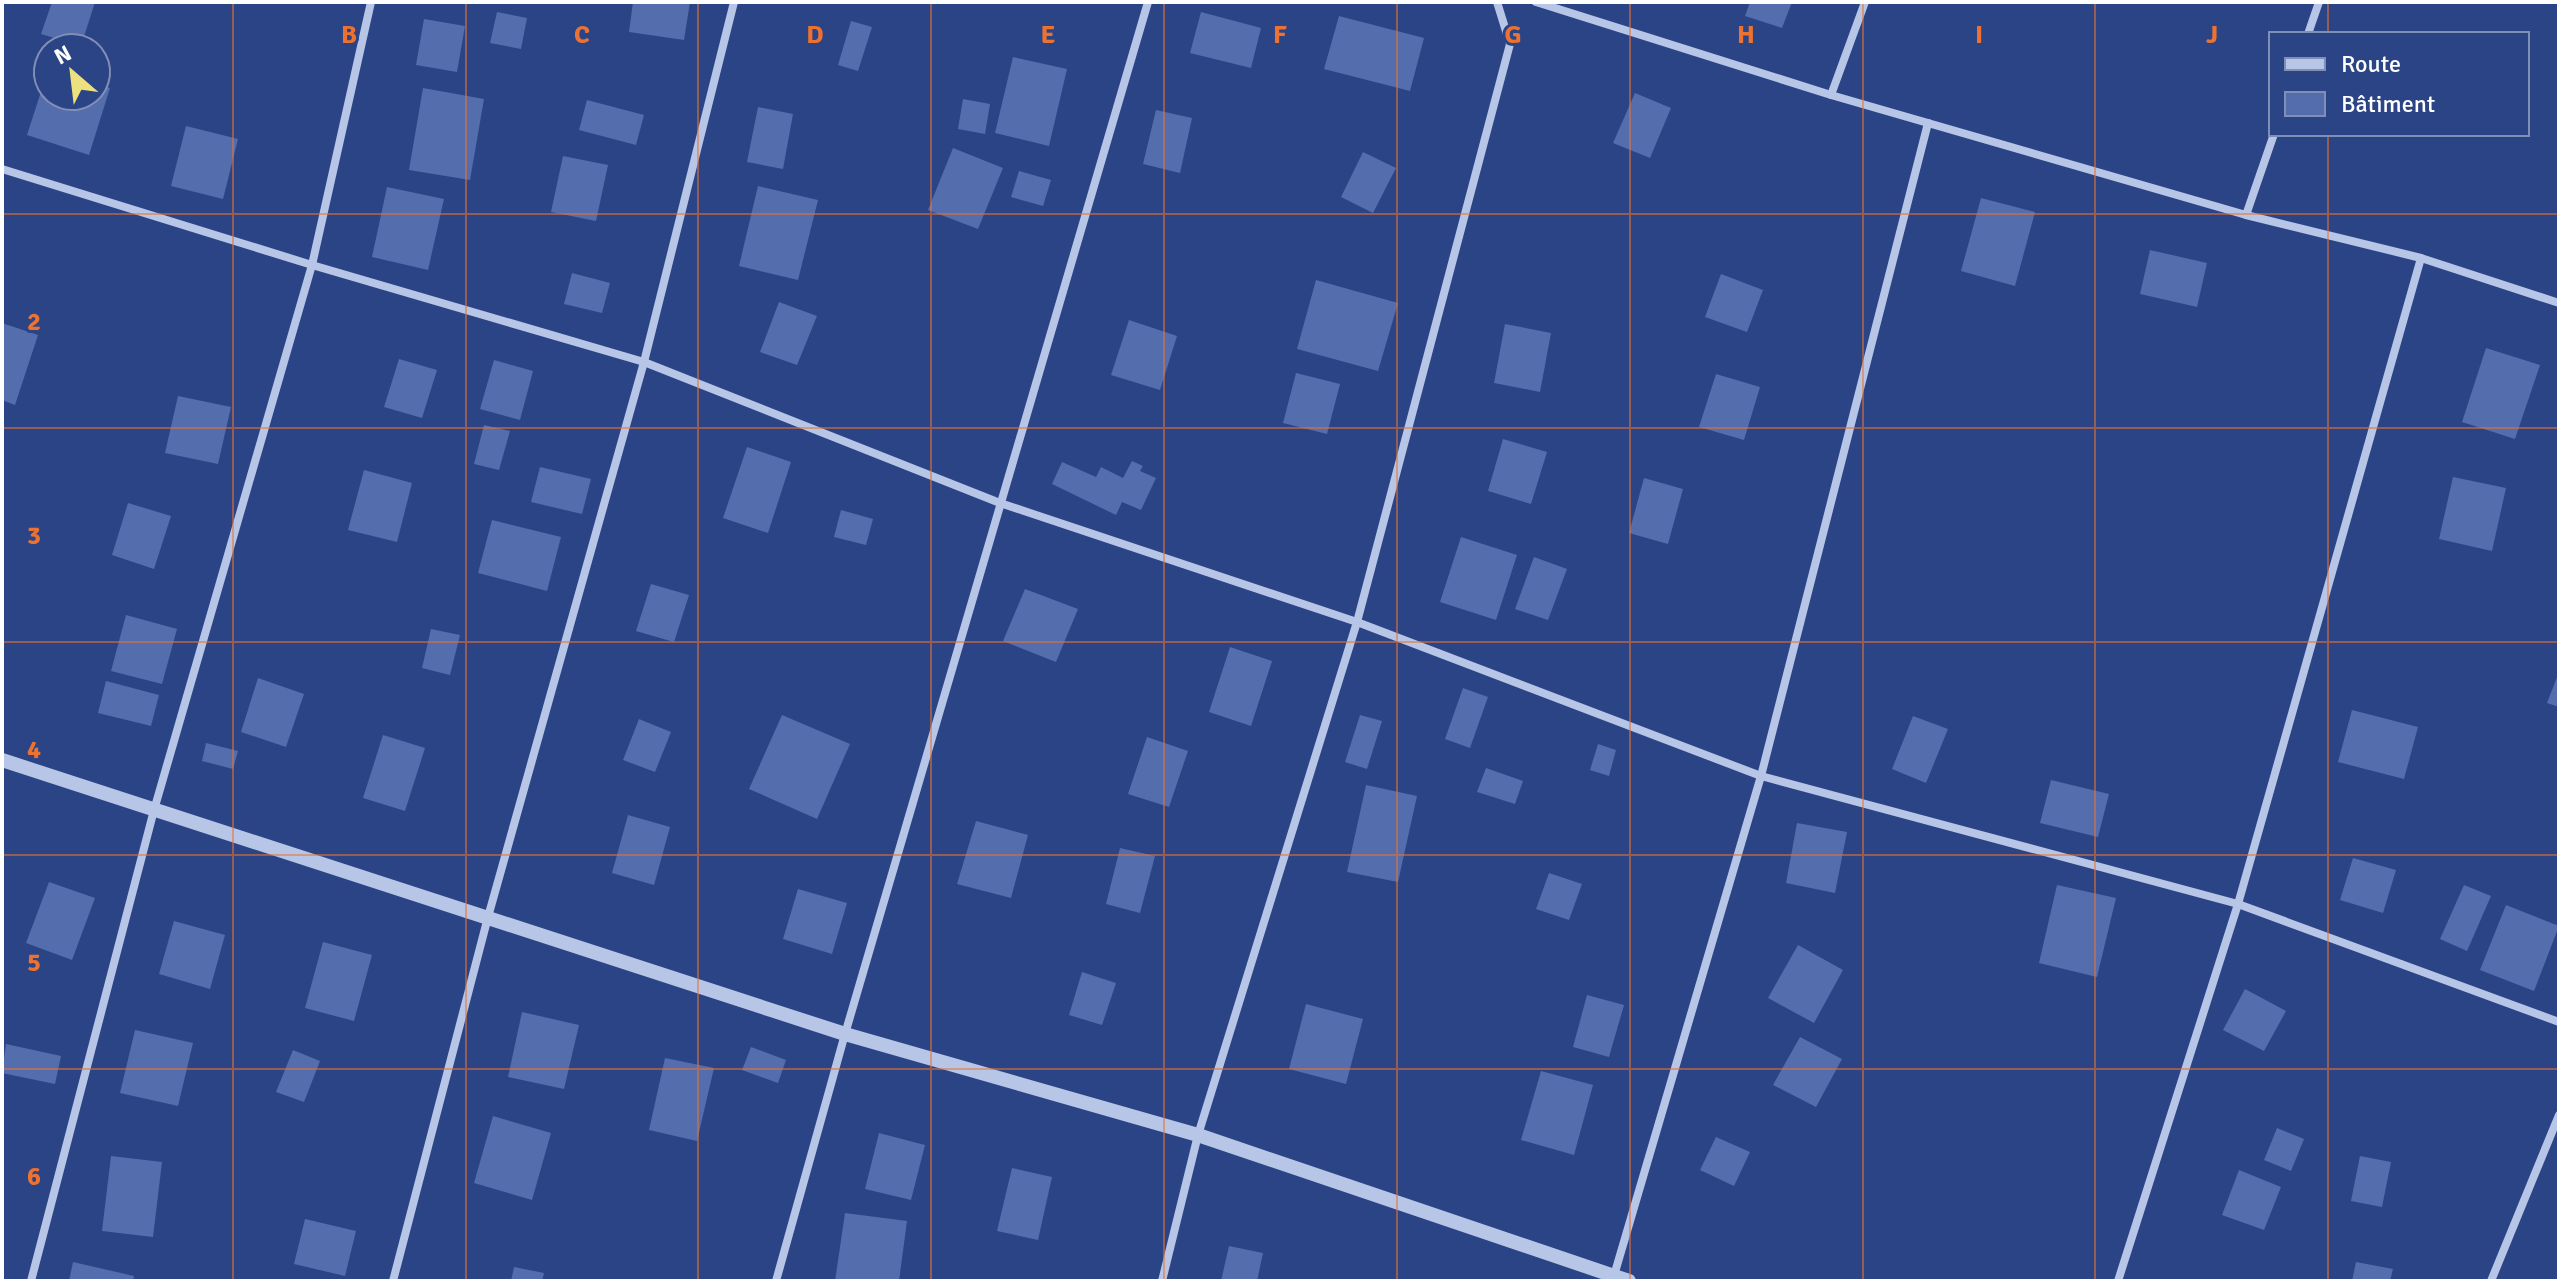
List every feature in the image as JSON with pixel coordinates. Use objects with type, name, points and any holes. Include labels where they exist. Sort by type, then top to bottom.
[{"type":"street","points":[[31,1281],[154,810],[312,265],[371,2]]},
{"type":"street","points":[[393,1281],[488,917],[644,362],[734,2]]},
{"type":"street","points":[[776,1281],[845,1034],[1148,2]]},
{"type":"street","points":[[1162,1281],[1198,1135],[1357,622],[1510,44],[1497,2]]},
{"type":"street","points":[[1536,2],[1831,95],[2246,215],[2421,258],[2559,303]]},
{"type":"street","points":[[1831,95],[1865,2]]},
{"type":"street","points":[[2309,32],[2319,2]]},
{"type":"street","points":[[1613,1278],[1761,776],[1928,123]]},
{"type":"street","points":[[2246,215],[2273,136]]},
{"type":"street","points":[[2,169],[312,265],[644,362],[1000,503],[1357,622],[1761,776],[2238,904],[2559,1022]]},
{"type":"street","points":[[2118,1281],[2238,904],[2421,258]]},
{"type":"street","points":[[2,760],[845,1034],[1198,1135],[1629,1281]]},
{"type":"street","points":[[2491,1281],[2559,1115]]},
{"type":"building","points":[[52,2],[95,2],[85,32],[42,32]]},
{"type":"building","points":[[633,2],[690,2],[684,40],[629,32]]},
{"type":"building","points":[[1750,2],[1792,2],[1782,28],[1745,16]]},
{"type":"building","points":[[497,12],[527,18],[521,49],[490,43]]},
{"type":"building","points":[[1201,12],[1261,28],[1251,68],[1190,53]]},
{"type":"building","points":[[1339,16],[1424,38],[1410,91],[1324,69]]},
{"type":"building","points":[[424,19],[465,26],[457,72],[416,65]]},
{"type":"building","points":[[851,21],[872,27],[858,71],[838,65]]},
{"type":"building","points":[[1013,57],[1067,69],[1049,146],[995,133]]},
{"type":"building","points":[[423,88],[484,99],[470,180],[409,170]]},
{"type":"building","points":[[1635,93],[1671,108],[1650,158],[1613,143]]},
{"type":"building","points":[[963,99],[990,104],[985,134],[958,129]]},
{"type":"building","points":[[587,100],[644,115],[636,145],[579,130]]},
{"type":"building","points":[[758,107],[793,114],[783,169],[747,162]]},
{"type":"building","points":[[1156,110],[1192,118],[1180,173],[1143,164]]},
{"type":"building","points":[[34,112],[102,112],[89,155],[27,135]]},
{"type":"building","points":[[186,126],[238,139],[223,199],[171,186]]},
{"type":"building","points":[[953,148],[1003,168],[978,229],[928,210]]},
{"type":"building","points":[[1363,152],[1396,168],[1373,213],[1341,197]]},
{"type":"building","points":[[563,156],[608,165],[596,221],[551,212]]},
{"type":"building","points":[[1019,171],[1051,180],[1043,206],[1011,197]]},
{"type":"building","points":[[758,186],[818,200],[798,280],[739,266]]},
{"type":"building","points":[[387,187],[444,199],[428,270],[372,257]]},
{"type":"building","points":[[1981,198],[2035,212],[2015,286],[1961,271]]},
{"type":"building","points":[[2150,250],[2207,263],[2197,307],[2140,294]]},
{"type":"building","points":[[572,273],[610,283],[602,313],[564,304]]},
{"type":"building","points":[[1721,274],[1763,290],[1747,332],[1705,317]]},
{"type":"building","points":[[1316,280],[1398,303],[1378,371],[1297,349]]},
{"type":"building","points":[[779,302],[817,316],[797,365],[760,352]]},
{"type":"building","points":[[1129,320],[1177,336],[1160,390],[1111,375]]},
{"type":"building","points":[[2,323],[38,335],[15,405],[2,400]]},
{"type":"building","points":[[1505,324],[1551,333],[1540,392],[1494,383]]},
{"type":"building","points":[[2486,348],[2540,365],[2515,439],[2462,422]]},
{"type":"building","points":[[399,359],[437,370],[422,418],[384,407]]},
{"type":"building","points":[[494,360],[533,371],[520,420],[480,409]]},
{"type":"building","points":[[1296,373],[1340,384],[1327,434],[1283,423]]},
{"type":"building","points":[[1716,374],[1760,387],[1744,440],[1699,427]]},
{"type":"building","points":[[178,396],[231,407],[218,464],[165,453]]},
{"type":"building","points":[[484,425],[510,431],[499,470],[474,464]]},
{"type":"building","points":[[1503,439],[1547,452],[1531,504],[1488,491]]},
{"type":"building","points":[[747,447],[791,462],[768,533],[723,518]]},
{"type":"building","points":[[1132,461],[1143,466],[1140,471],[1156,478],[1141,510],[1122,502],[1116,515],[1052,484],[1062,462],[1096,477],[1101,467],[1123,478]]},
{"type":"building","points":[[540,467],[591,479],[582,514],[531,502]]},
{"type":"building","points":[[364,470],[412,483],[397,542],[348,530]]},
{"type":"building","points":[[2453,477],[2506,488],[2492,551],[2439,539]]},
{"type":"building","points":[[1644,478],[1683,489],[1668,544],[1629,533]]},
{"type":"building","points":[[128,503],[171,516],[154,569],[112,555]]},
{"type":"building","points":[[841,510],[873,519],[866,545],[834,537]]},
{"type":"building","points":[[492,520],[561,537],[547,591],[478,573]]},
{"type":"building","points":[[1461,537],[1517,555],[1496,620],[1440,602]]},
{"type":"building","points":[[1534,557],[1567,569],[1548,620],[1515,609]]},
{"type":"building","points":[[651,584],[689,595],[674,642],[636,631]]},
{"type":"building","points":[[1025,589],[1078,609],[1056,662],[1003,641]]},
{"type":"building","points":[[126,615],[177,629],[162,684],[111,671]]},
{"type":"building","points":[[431,629],[460,635],[450,675],[422,668]]},
{"type":"building","points":[[1230,647],[1272,661],[1251,726],[1209,712]]},
{"type":"building","points":[[2559,672],[2559,707],[2547,703]]},
{"type":"building","points":[[258,678],[304,694],[286,747],[241,732]]},
{"type":"building","points":[[106,681],[159,695],[151,726],[98,713]]},
{"type":"building","points":[[1463,688],[1488,697],[1470,748],[1445,739]]},
{"type":"building","points":[[2352,710],[2418,727],[2404,779],[2338,762]]},
{"type":"building","points":[[782,715],[850,744],[817,819],[749,789]]},
{"type":"building","points":[[1360,715],[1382,721],[1367,769],[1345,762]]},
{"type":"building","points":[[1913,716],[1948,729],[1926,783],[1892,769]]},
{"type":"building","points":[[639,719],[671,732],[655,772],[623,760]]},
{"type":"building","points":[[383,735],[425,748],[405,811],[363,798]]},
{"type":"building","points":[[1147,737],[1188,751],[1169,807],[1128,794]]},
{"type":"building","points":[[206,743],[238,751],[233,769],[202,761]]},
{"type":"building","points":[[1598,744],[1616,750],[1609,776],[1590,770]]},
{"type":"building","points":[[1486,768],[1523,781],[1515,804],[1477,792]]},
{"type":"building","points":[[2051,780],[2109,794],[2098,837],[2040,823]]},
{"type":"building","points":[[1366,785],[1417,796],[1398,882],[1347,872]]},
{"type":"building","points":[[628,815],[670,827],[654,885],[612,873]]},
{"type":"building","points":[[976,821],[1028,835],[1011,898],[957,884]]},
{"type":"building","points":[[1797,823],[1847,832],[1835,893],[1786,883]]},
{"type":"building","points":[[1120,848],[1155,856],[1140,913],[1106,904]]},
{"type":"building","points":[[2353,858],[2396,870],[2383,913],[2340,900]]},
{"type":"building","points":[[1549,873],[1582,884],[1569,920],[1536,909]]},
{"type":"building","points":[[49,882],[95,898],[72,960],[26,943]]},
{"type":"building","points":[[2057,885],[2116,898],[2097,977],[2039,963]]},
{"type":"building","points":[[2464,885],[2491,896],[2467,951],[2440,939]]},
{"type":"building","points":[[798,889],[847,903],[832,954],[783,939]]},
{"type":"building","points":[[2506,905],[2559,926],[2534,991],[2480,970]]},
{"type":"building","points":[[174,921],[225,935],[210,989],[159,974]]},
{"type":"building","points":[[323,942],[372,955],[354,1021],[305,1008]]},
{"type":"building","points":[[1798,945],[1843,970],[1814,1023],[1768,998]]},
{"type":"building","points":[[1082,972],[1116,983],[1102,1025],[1069,1015]]},
{"type":"building","points":[[2245,989],[2286,1011],[2264,1051],[2223,1030]]},
{"type":"building","points":[[1587,995],[1624,1005],[1609,1057],[1573,1047]]},
{"type":"building","points":[[1306,1004],[1363,1019],[1346,1084],[1289,1069]]},
{"type":"building","points":[[522,1012],[579,1025],[564,1089],[508,1077]]},
{"type":"building","points":[[135,1030],[193,1043],[178,1106],[120,1093]]},
{"type":"building","points":[[1800,1037],[1842,1059],[1816,1107],[1773,1085]]},
{"type":"building","points":[[6,1044],[61,1056],[55,1084],[2,1073]]},
{"type":"building","points":[[751,1047],[786,1060],[778,1083],[742,1070]]},
{"type":"building","points":[[293,1050],[320,1061],[304,1102],[276,1092]]},
{"type":"building","points":[[665,1058],[714,1068],[697,1141],[649,1130]]},
{"type":"building","points":[[1541,1071],[1593,1085],[1574,1155],[1521,1140]]},
{"type":"building","points":[[493,1116],[551,1133],[532,1200],[474,1183]]},
{"type":"building","points":[[2277,1128],[2304,1139],[2291,1171],[2264,1160]]},
{"type":"building","points":[[879,1133],[925,1145],[911,1200],[865,1189]]},
{"type":"building","points":[[1716,1137],[1750,1152],[1734,1186],[1700,1170]]},
{"type":"building","points":[[111,1156],[162,1162],[153,1237],[102,1231]]},
{"type":"building","points":[[2360,1156],[2391,1162],[2382,1207],[2351,1201]]},
{"type":"building","points":[[1012,1168],[1052,1177],[1038,1240],[997,1231]]},
{"type":"building","points":[[2239,1170],[2281,1187],[2264,1230],[2222,1215]]},
{"type":"building","points":[[845,1213],[907,1221],[899,1281],[835,1281]]},
{"type":"building","points":[[305,1219],[356,1231],[345,1276],[294,1264]]},
{"type":"building","points":[[1229,1246],[1263,1253],[1257,1281],[1221,1281]]},
{"type":"building","points":[[73,1262],[134,1276],[133,1281],[69,1281]]},
{"type":"building","points":[[2356,1262],[2393,1269],[2390,1281],[2352,1281]]},
{"type":"building","points":[[514,1267],[544,1273],[542,1281],[511,1281]]}]
